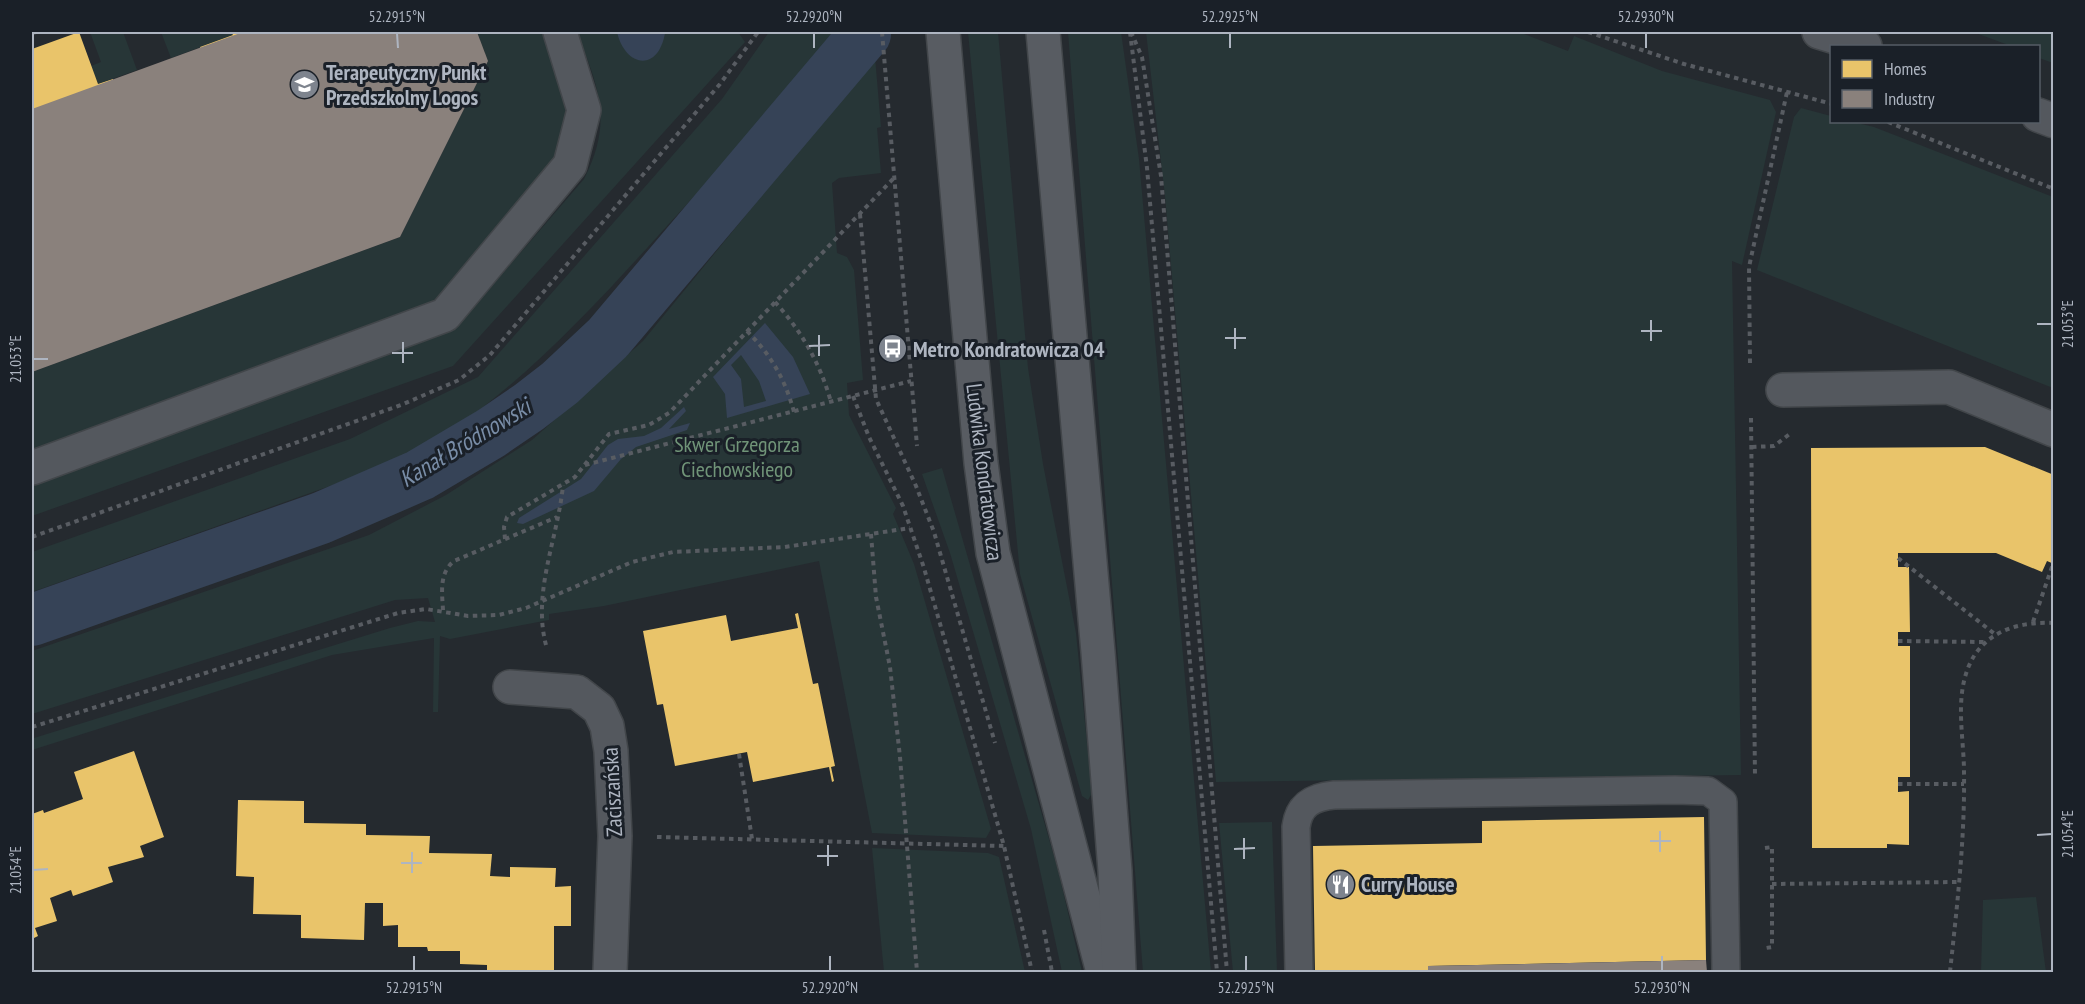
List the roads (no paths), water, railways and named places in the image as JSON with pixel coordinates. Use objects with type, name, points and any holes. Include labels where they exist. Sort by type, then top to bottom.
[{"type":"main road","name":"Ludwika Kondratowicza","points":[[943,32],[982,473],[993,553],[1103,972]]},
{"type":"main road","points":[[1043,32],[1098,652],[1115,871],[1119,972]]},
{"type":"street","points":[[32,468],[445,315],[570,165],[584,110],[560,32]]},
{"type":"street","points":[[1818,32],[1862,45]]},
{"type":"street","points":[[1783,390],[1949,387],[2054,430]]},
{"type":"street","name":"Zaciszańska","points":[[510,687],[577,692],[599,709],[607,726],[611,751],[615,837],[610,972]]},
{"type":"lane","points":[[1299,972],[1296,827],[1299,813],[1308,801],[1334,795],[1675,790],[1708,791],[1723,802],[1726,972]]},
{"type":"water","points":[[617,32],[665,33],[656,55],[641,61],[627,53]]},
{"type":"water","points":[[765,323],[793,357],[810,394],[727,418],[725,394],[713,377]],"holes":[[[741,355],[759,381],[766,401],[744,407],[741,379],[731,365]]]},
{"type":"water","points":[[684,407],[686,411],[669,429],[690,423],[687,430],[636,447],[621,459],[594,491],[523,524],[517,523],[519,518],[581,479],[608,445],[618,439],[644,436],[661,428]]},
{"type":"waterway","name":"Kanał Bródnowski","points":[[32,620],[321,518],[420,475],[491,433],[529,407],[560,383],[608,338],[865,34]]},
{"type":"place","name":"Terapeutyczny Punkt Przedszkolny Logos","points":[[305,85]]},
{"type":"place","name":"Metro Kondratowicza 04","points":[[892,349]]},
{"type":"place","name":"Curry House","points":[[1340,884]]},
{"type":"park label","name":"Skwer Grzegorza Ciechowskiego","points":[[737,456]]}]
